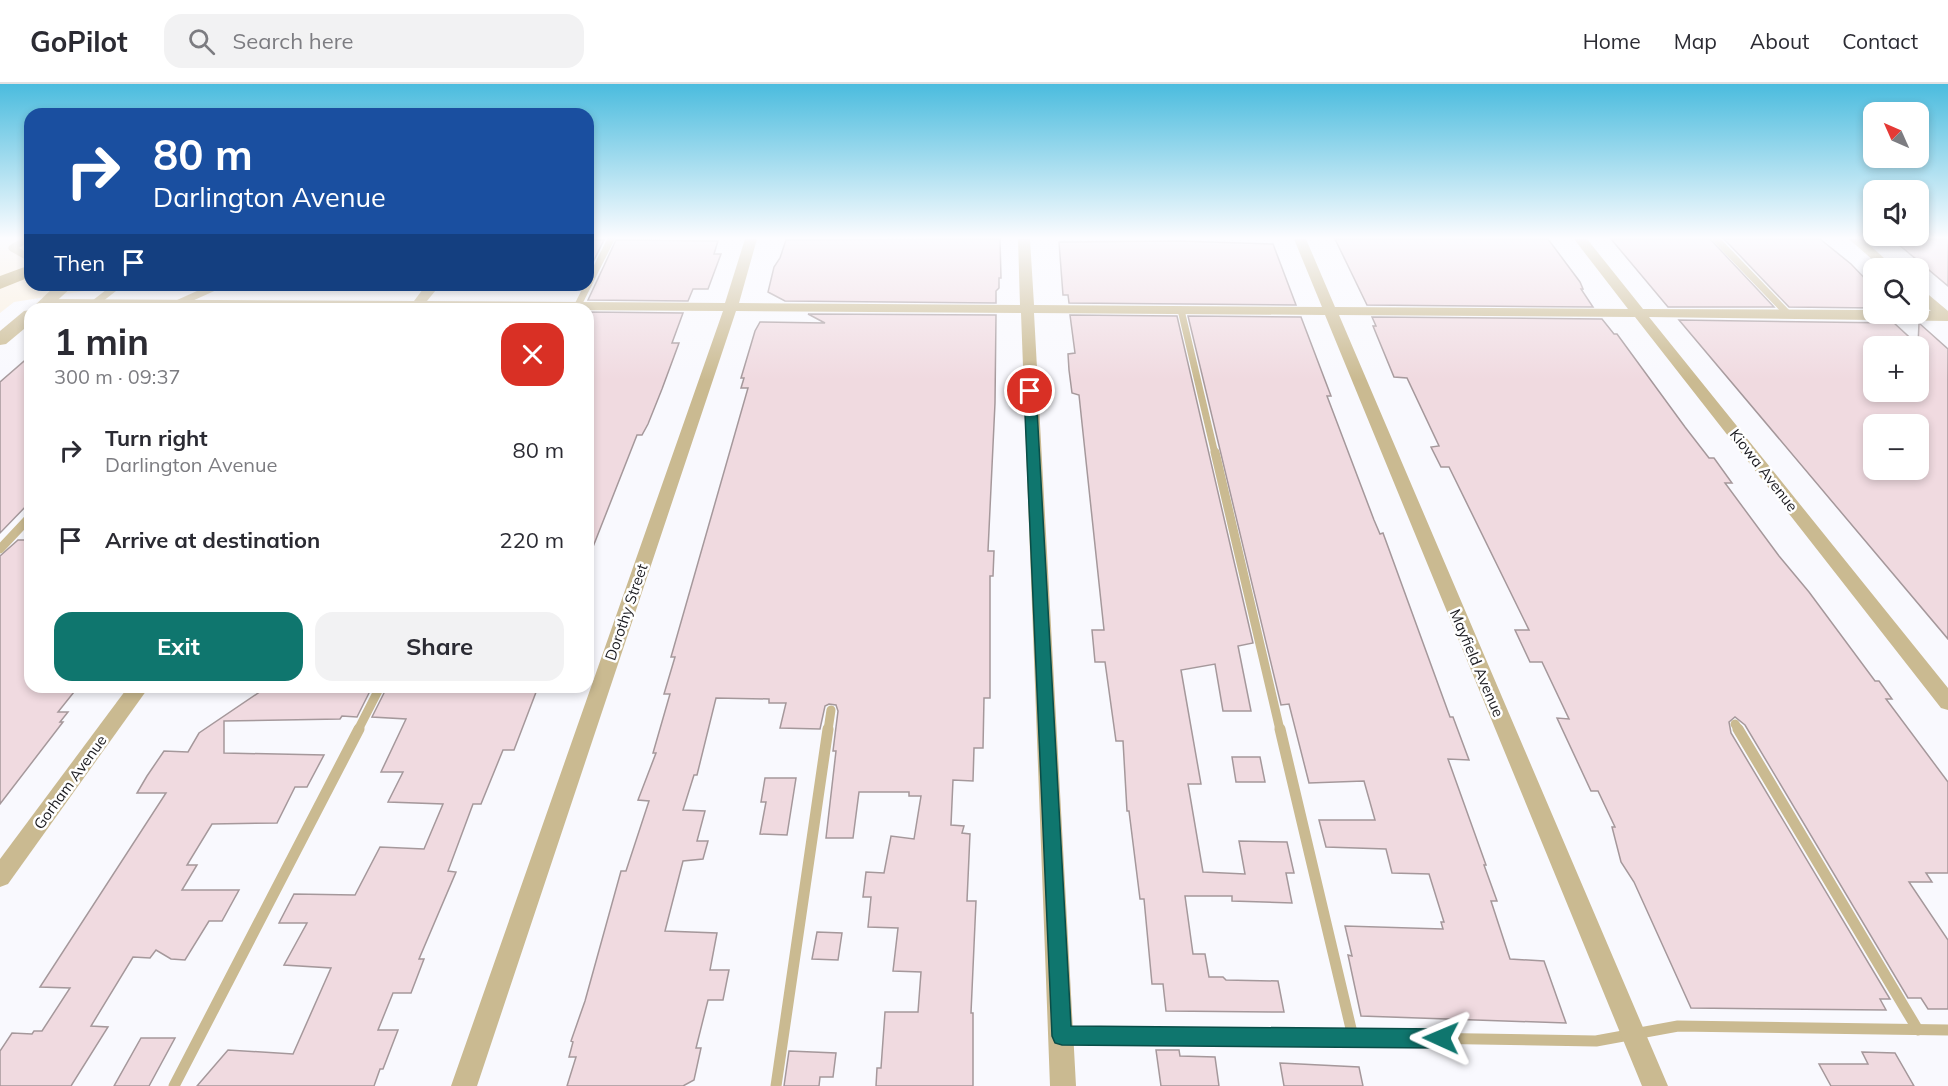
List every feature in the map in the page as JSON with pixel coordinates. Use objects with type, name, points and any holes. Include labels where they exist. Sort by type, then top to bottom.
[{"type":"main road","points":[[0,293],[17,286]]},
{"type":"street","name":"Dorothy Street","points":[[464,1086],[737,286]]},
{"type":"street","points":[[1025,286],[1063,1086]]},
{"type":"street","name":"Mayfield Avenue","points":[[1319,286],[1655,1086]]},
{"type":"street","name":"Kiowa Avenue","points":[[1618,286],[1948,702]]},
{"type":"street","points":[[45,303],[59,291]]},
{"type":"street","points":[[1929,302],[1947,316]]},
{"type":"street","points":[[95,303],[179,303]]},
{"type":"street","points":[[594,308],[1947,316]]},
{"type":"street","points":[[0,340],[24,320]]},
{"type":"street","name":"Gorham Avenue","points":[[0,877],[135,693]]},
{"type":"lane","points":[[1761,286],[1788,314]]},
{"type":"lane","points":[[95,303],[110,291]]},
{"type":"lane","points":[[179,303],[206,291]]},
{"type":"lane","points":[[1181,310],[1353,1037]]},
{"type":"lane","points":[[0,549],[24,523]]},
{"type":"lane","points":[[174,1086],[377,693]]},
{"type":"lane","points":[[776,1086],[831,710]]},
{"type":"lane","points":[[1735,724],[1918,1030]]},
{"type":"lane","points":[[1062,1036],[1596,1041],[1678,1026],[1948,1030]]},
{"type":"shaded area","points":[[0,286],[24,286],[24,291],[85,291],[14,302],[0,313]]},
{"type":"building","points":[[709,286],[708,289],[693,289],[688,301],[588,300],[594,287]]},
{"type":"building","points":[[769,286],[999,286],[996,291],[996,303],[785,301],[768,292]]},
{"type":"building","points":[[1062,286],[1289,286],[1296,305],[1069,303],[1068,295],[1063,295]]},
{"type":"building","points":[[1358,286],[1582,286],[1583,289],[1581,289],[1593,307],[1367,305]]},
{"type":"building","points":[[1650,286],[1754,286],[1774,307],[1668,307]]},
{"type":"building","points":[[1769,286],[1863,286],[1863,308],[1789,307]]},
{"type":"building","points":[[594,312],[683,313],[672,343],[679,343],[662,389],[648,424],[642,435],[637,435],[594,544]]},
{"type":"building","points":[[808,314],[996,315],[995,403],[988,551],[994,551],[993,576],[990,576],[990,698],[984,698],[983,748],[974,748],[973,781],[953,780],[951,825],[964,826],[962,833],[970,834],[967,901],[976,901],[971,1013],[973,1013],[973,1086],[876,1086],[877,1068],[881,1068],[885,1012],[918,1012],[921,972],[893,971],[898,928],[868,927],[871,897],[863,897],[866,872],[884,873],[891,836],[914,839],[921,796],[909,796],[909,792],[859,792],[853,838],[826,838],[836,751],[833,751],[838,711],[836,705],[825,706],[820,729],[780,728],[786,703],[769,703],[769,699],[716,698],[697,775],[694,775],[683,810],[705,811],[697,841],[708,841],[703,859],[683,861],[665,931],[717,933],[710,970],[729,970],[723,1000],[708,1000],[696,1048],[701,1048],[694,1080],[683,1086],[567,1086],[576,1057],[569,1057],[573,1042],[571,1041],[585,1001],[621,871],[626,871],[649,801],[638,800],[656,753],[653,753],[670,694],[664,694],[675,657],[671,657],[748,388],[741,388],[744,378],[741,378],[755,331],[760,322],[825,323]]},
{"type":"building","points":[[1070,315],[1177,316],[1253,643],[1238,646],[1251,711],[1223,711],[1215,664],[1181,670],[1201,784],[1188,784],[1203,872],[1245,874],[1239,841],[1287,842],[1294,873],[1286,873],[1292,903],[1232,901],[1232,896],[1185,896],[1193,954],[1205,954],[1209,977],[1223,977],[1226,980],[1278,981],[1284,1012],[1166,1011],[1163,984],[1152,984],[1144,899],[1140,899],[1129,811],[1127,811],[1123,741],[1116,741],[1105,662],[1095,662],[1092,630],[1104,630],[1079,395],[1072,393],[1069,370],[1068,354],[1075,353]]},
{"type":"building","points":[[1188,316],[1301,317],[1331,396],[1327,396],[1374,520],[1380,534],[1383,533],[1450,717],[1453,717],[1469,760],[1448,759],[1486,865],[1484,865],[1497,901],[1491,901],[1510,959],[1544,961],[1566,1023],[1361,1016],[1348,955],[1352,956],[1345,926],[1443,929],[1441,922],[1444,922],[1429,874],[1392,873],[1386,849],[1326,847],[1319,820],[1375,820],[1364,781],[1309,783],[1289,704],[1281,705]]},
{"type":"building","points":[[1372,317],[1602,319],[1614,334],[1617,334],[1709,458],[1714,458],[1732,483],[1725,483],[1779,556],[1809,592],[1875,681],[1879,681],[1892,699],[1886,699],[1948,782],[1948,873],[1926,873],[1932,882],[1909,882],[1948,940],[1948,1009],[1928,1009],[1921,998],[1908,998],[1745,725],[1735,717],[1729,722],[1731,733],[1890,999],[1880,999],[1886,1010],[1691,1008],[1634,882],[1621,862],[1612,827],[1615,827],[1598,791],[1591,791],[1557,718],[1569,719],[1542,662],[1530,662],[1515,630],[1529,630],[1449,467],[1441,467],[1431,447],[1439,446],[1407,378],[1394,377],[1373,326],[1376,326]]},
{"type":"building","points":[[1679,320],[1895,324],[1908,336],[1863,336],[1863,402],[1929,402],[1929,336],[1918,336],[1919,324],[1948,349],[1948,639]]},
{"type":"building","points":[[24,361],[24,508],[0,533],[0,382]]},
{"type":"building","points":[[18,540],[24,540],[24,693],[73,693],[58,712],[68,712],[60,722],[63,722],[0,804],[0,556]]},
{"type":"building","points":[[258,693],[369,693],[357,717],[224,721],[224,753],[324,755],[307,787],[295,787],[277,823],[212,824],[187,865],[197,865],[182,890],[239,890],[222,921],[209,921],[185,960],[171,959],[156,950],[150,958],[133,957],[91,1026],[108,1027],[71,1086],[0,1086],[0,1051],[12,1033],[32,1034],[34,1031],[42,1031],[70,988],[40,987],[166,793],[137,793],[164,751],[188,752],[199,733]]},
{"type":"building","points":[[384,693],[536,693],[514,750],[503,750],[481,804],[473,804],[448,871],[456,872],[419,959],[424,959],[411,993],[393,993],[378,1030],[398,1030],[374,1086],[197,1086],[228,1050],[293,1054],[331,968],[284,965],[307,923],[279,923],[294,894],[355,895],[380,847],[424,849],[443,804],[388,802],[403,772],[381,772],[406,719],[372,717]]},
{"type":"building","points":[[1232,757],[1260,757],[1265,782],[1236,782]]},
{"type":"building","points":[[765,778],[796,778],[787,835],[760,834],[766,802],[761,802]]},
{"type":"building","points":[[817,932],[842,933],[838,960],[812,959]]},
{"type":"building","points":[[141,1038],[175,1038],[149,1086],[114,1086]]},
{"type":"building","points":[[1156,1050],[1179,1050],[1180,1056],[1215,1057],[1219,1086],[1161,1086]]},
{"type":"building","points":[[789,1051],[836,1053],[833,1077],[820,1077],[819,1086],[784,1086]]},
{"type":"building","points":[[1862,1052],[1895,1053],[1914,1086],[1831,1086],[1819,1064],[1868,1064]]},
{"type":"building","points":[[1280,1063],[1359,1067],[1363,1086],[1284,1086]]},
{"type":"route","points":[[1030,391],[1062,1036],[1441,1038]]}]
